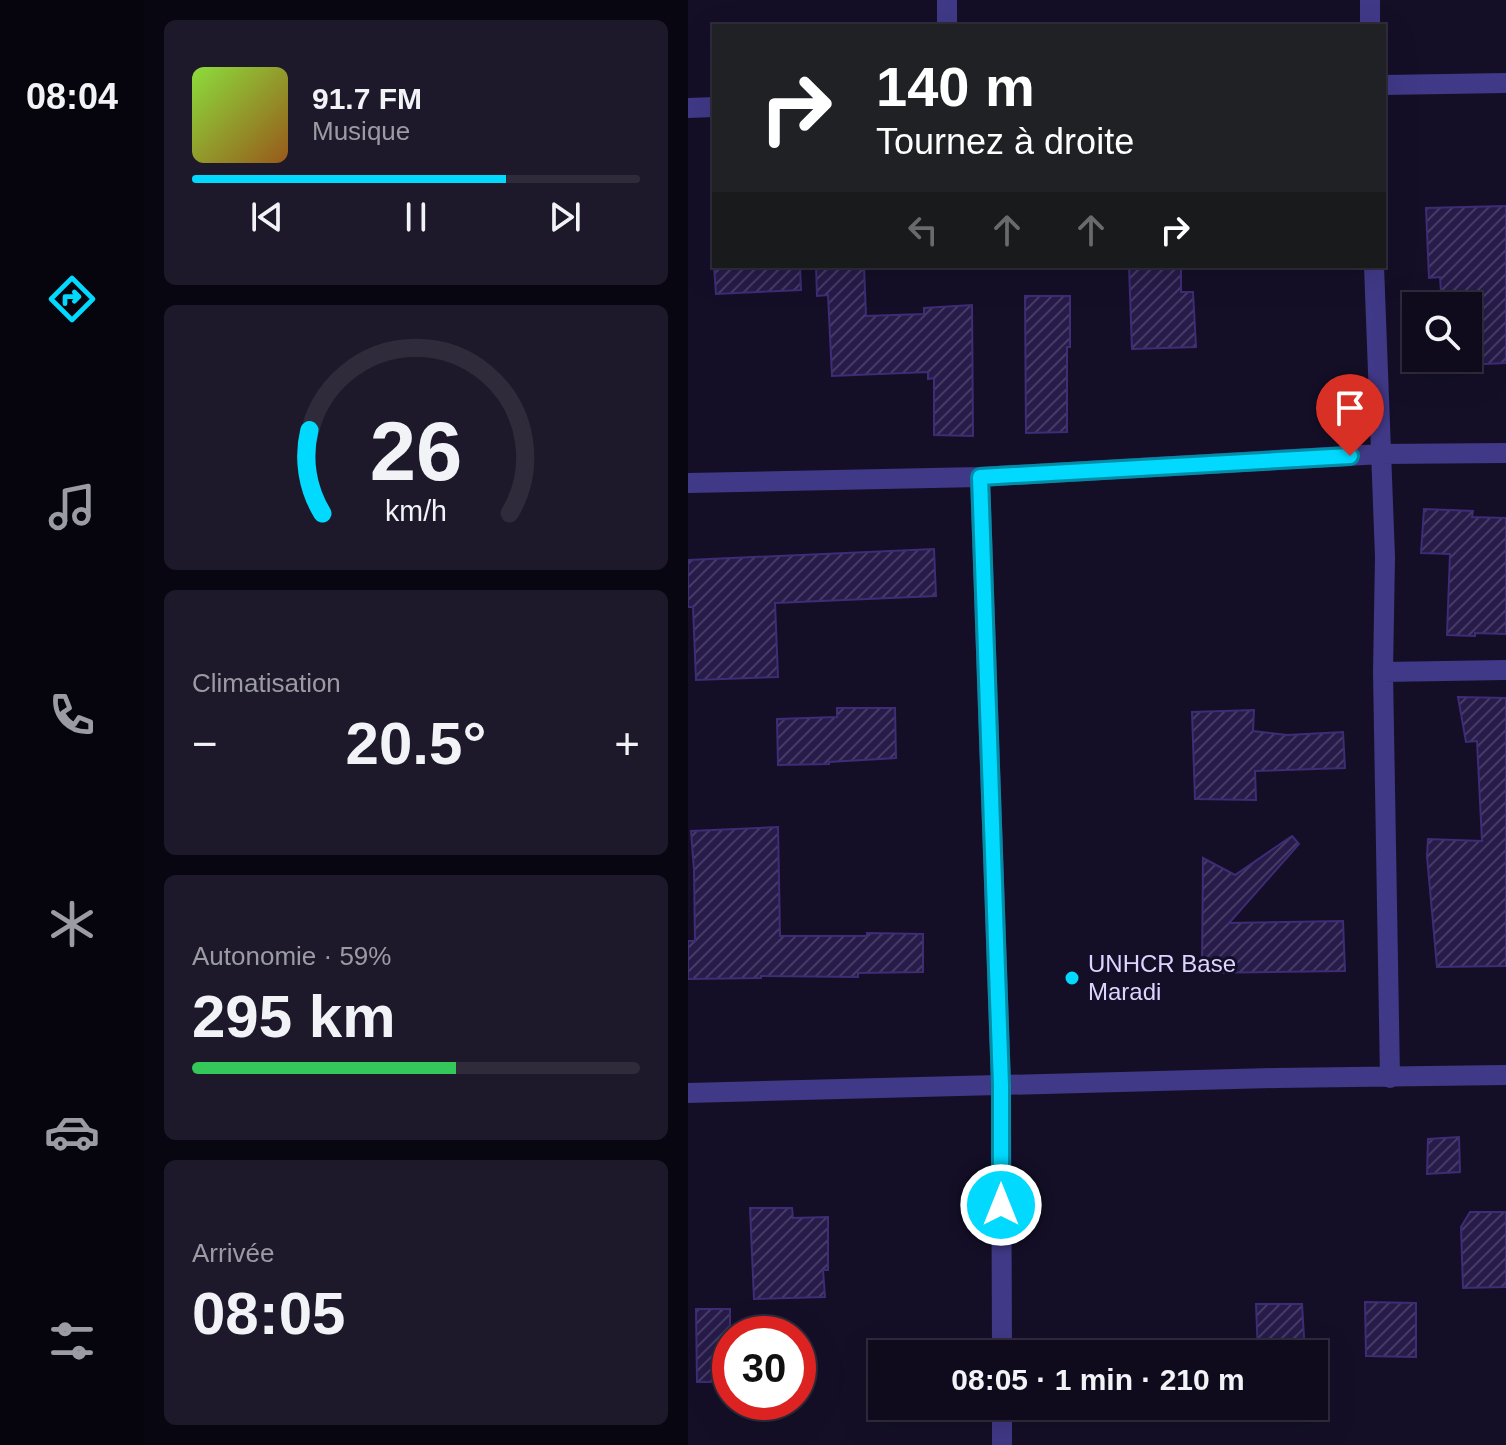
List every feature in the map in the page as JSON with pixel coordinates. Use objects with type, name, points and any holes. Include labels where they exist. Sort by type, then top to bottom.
[{"type":"street","points":[[947,0],[947,24]]},
{"type":"street","points":[[1370,0],[1370,24]]},
{"type":"street","points":[[1386,85],[1506,83]]},
{"type":"street","points":[[688,108],[712,107]]},
{"type":"street","points":[[1374,268],[1385,557],[1383,672],[1390,1078]]},
{"type":"street","points":[[688,483],[980,477],[1381,454],[1506,453]]},
{"type":"street","points":[[980,477],[1001,1085],[1002,1340]]},
{"type":"street","points":[[1383,672],[1506,670]]},
{"type":"street","points":[[688,1093],[1506,1075]]},
{"type":"street","points":[[1002,1420],[1002,1445]]},
{"type":"building","points":[[1506,206],[1506,363],[1482,364],[1482,292],[1441,292],[1440,277],[1429,278],[1426,208]]},
{"type":"building","points":[[714,268],[800,268],[801,290],[716,294]]},
{"type":"building","points":[[816,268],[864,268],[866,316],[924,314],[924,308],[972,305],[973,436],[934,435],[934,378],[928,379],[928,372],[832,376],[828,295],[817,296]]},
{"type":"building","points":[[1129,268],[1181,268],[1181,292],[1193,292],[1196,347],[1132,349]]},
{"type":"building","points":[[1025,296],[1070,296],[1067,432],[1026,433]]},
{"type":"building","points":[[1424,509],[1473,511],[1472,517],[1506,518],[1506,634],[1447,635],[1450,554],[1421,553]]},
{"type":"building","points":[[934,549],[936,596],[775,603],[778,677],[696,680],[693,607],[688,607],[688,560]]},
{"type":"building","points":[[1458,697],[1506,698],[1506,966],[1437,967],[1428,839],[1482,841],[1477,741],[1466,742]]},
{"type":"building","points":[[837,708],[895,708],[896,758],[778,765],[777,719],[837,717]]},
{"type":"building","points":[[1254,710],[1253,731],[1287,735],[1343,732],[1345,768],[1255,771],[1256,800],[1195,799],[1192,712]]},
{"type":"building","points":[[778,827],[780,936],[923,934],[923,972],[858,973],[858,977],[688,979],[688,941],[695,941],[691,831]]},
{"type":"building","points":[[1292,836],[1299,844],[1229,923],[1343,921],[1345,971],[1202,973],[1203,858],[1235,875]]},
{"type":"building","points":[[1459,1137],[1460,1172],[1427,1174],[1428,1139]]},
{"type":"building","points":[[750,1208],[792,1208],[793,1218],[828,1217],[828,1270],[823,1270],[825,1297],[754,1299]]},
{"type":"building","points":[[1470,1212],[1506,1212],[1506,1287],[1463,1288],[1461,1227]]},
{"type":"building","points":[[1365,1302],[1416,1303],[1416,1357],[1366,1356]]},
{"type":"building","points":[[1256,1304],[1302,1304],[1304,1340],[1257,1340]]},
{"type":"building","points":[[696,1309],[730,1309],[730,1316],[712,1316],[712,1382],[697,1382]]},
{"type":"place","name":"UNHCR Base Maradi","points":[[1072,978]]},
{"type":"route","points":[[1001,1205],[1001,1085],[980,477],[1350,456]]}]
